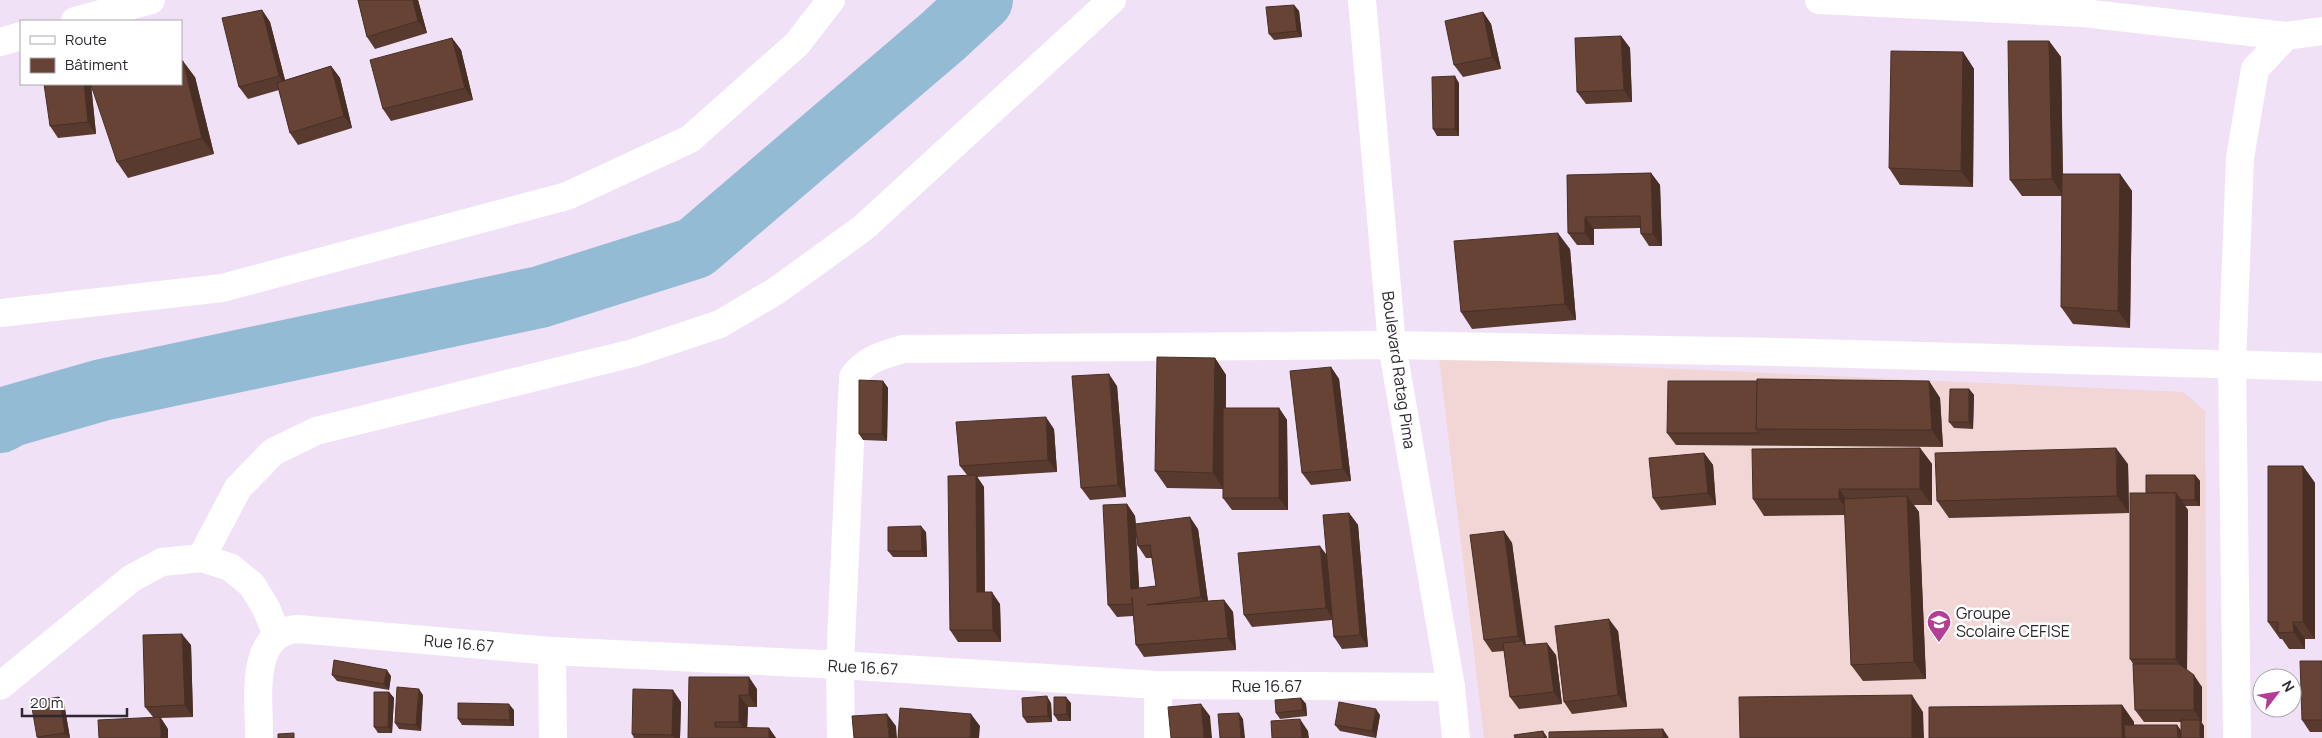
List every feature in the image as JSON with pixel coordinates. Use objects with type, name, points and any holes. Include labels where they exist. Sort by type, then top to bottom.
[{"type":"street","points":[[79,20],[150,0]]},
{"type":"street","points":[[0,313],[15,313],[222,288],[567,196],[690,139],[797,44],[831,0]]},
{"type":"street","points":[[201,558],[238,488],[273,452],[316,431],[632,353],[720,324],[776,291],[863,228],[1112,0]]},
{"type":"street","name":"Boulevard Ratag Pima","points":[[1362,0],[1392,345],[1450,687],[1456,738]]},
{"type":"street","points":[[1819,0],[2083,13],[2286,36],[2322,31]]},
{"type":"street","points":[[0,42],[20,36]]},
{"type":"street","points":[[2237,738],[2232,364],[2240,158],[2255,70],[2286,36]]},
{"type":"street","points":[[841,738],[840,665],[853,378],[861,366],[880,355],[903,349],[1392,345],[1768,351],[2322,367]]},
{"type":"street","points":[[0,686],[132,578],[162,562],[201,558],[230,567],[252,585],[266,608],[277,635],[267,646],[260,664],[259,738]]},
{"type":"street","name":"Rue 16.67","points":[[277,635],[288,629],[298,629],[552,651],[840,665],[1158,685],[1450,687]]},
{"type":"street","points":[[552,651],[553,738]]},
{"type":"street","points":[[1158,685],[1158,738]]},
{"type":"shaded area","points":[[1439,358],[2183,392],[2205,411],[2207,738],[1484,738]]},
{"type":"building","points":[[358,0],[413,0],[418,21],[367,37]]},
{"type":"building","points":[[1294,5],[1297,31],[1269,34],[1266,7]]},
{"type":"building","points":[[262,10],[279,76],[239,87],[222,18]]},
{"type":"building","points":[[1483,12],[1492,57],[1454,65],[1445,21]]},
{"type":"building","points":[[1621,36],[1624,90],[1577,92],[1575,38]]},
{"type":"building","points":[[452,38],[465,88],[383,109],[370,60]]},
{"type":"building","points":[[2008,41],[2049,41],[2052,179],[2010,180]]},
{"type":"building","points":[[1891,51],[1963,52],[1961,171],[1889,168]]},
{"type":"building","points":[[183,61],[202,138],[117,162],[91,85],[182,85]]},
{"type":"building","points":[[331,66],[344,116],[290,133],[277,83]]},
{"type":"building","points":[[1455,76],[1455,129],[1433,129],[1432,77]]},
{"type":"building","points":[[44,85],[84,85],[88,122],[50,126]]},
{"type":"building","points":[[1651,173],[1653,234],[1641,234],[1640,216],[1585,217],[1585,233],[1568,233],[1567,175]]},
{"type":"building","points":[[2062,174],[2120,174],[2118,311],[2061,307]]},
{"type":"building","points":[[1558,233],[1565,304],[1461,312],[1454,241]]},
{"type":"building","points":[[1157,357],[1215,358],[1213,473],[1155,471]]},
{"type":"building","points":[[1331,367],[1343,469],[1302,473],[1290,371]]},
{"type":"building","points":[[1109,374],[1118,485],[1081,488],[1072,376]]},
{"type":"building","points":[[1757,379],[1929,381],[1932,430],[1756,429]]},
{"type":"building","points":[[859,380],[883,381],[882,434],[859,434]]},
{"type":"building","points":[[1668,381],[1757,381],[1756,429],[1759,433],[1667,433]]},
{"type":"building","points":[[1950,389],[1969,389],[1969,422],[1949,422]]},
{"type":"building","points":[[1223,408],[1279,408],[1279,498],[1223,498]]},
{"type":"building","points":[[1046,417],[1048,460],[960,466],[956,422]]},
{"type":"building","points":[[1920,448],[1920,489],[1839,489],[1839,499],[1753,499],[1752,449]]},
{"type":"building","points":[[2116,448],[2117,496],[1937,501],[1935,453]]},
{"type":"building","points":[[1704,453],[1708,493],[1653,498],[1649,458]]},
{"type":"building","points":[[2268,466],[2303,466],[2303,622],[2293,622],[2294,632],[2278,633],[2278,622],[2268,622]]},
{"type":"building","points":[[976,475],[977,592],[992,592],[993,630],[950,630],[948,476]]},
{"type":"building","points":[[2146,475],[2195,475],[2195,500],[2181,500],[2176,493],[2146,493]]},
{"type":"building","points":[[2130,493],[2176,493],[2176,659],[2130,659]]},
{"type":"building","points":[[1907,496],[1914,662],[1851,665],[1844,499]]},
{"type":"building","points":[[1127,504],[1131,589],[1156,586],[1150,545],[1138,546],[1135,524],[1190,517],[1201,597],[1147,605],[1224,600],[1228,638],[1136,645],[1132,597],[1132,604],[1108,605],[1103,505]]},
{"type":"building","points":[[1349,513],[1360,635],[1334,637],[1323,515]]},
{"type":"building","points":[[921,526],[922,551],[888,551],[888,527]]},
{"type":"building","points":[[1504,531],[1518,636],[1484,640],[1470,535]]},
{"type":"building","points":[[1320,546],[1326,608],[1244,615],[1238,553]]},
{"type":"building","points":[[1609,619],[1618,695],[1564,702],[1555,626]]},
{"type":"building","points":[[182,634],[185,705],[145,707],[143,635]]},
{"type":"building","points":[[1523,641],[1524,645],[1547,643],[1554,692],[1510,697],[1503,643]]},
{"type":"building","points":[[334,660],[387,670],[384,684],[332,675]]},
{"type":"building","points":[[2300,661],[2322,661],[2322,720],[2302,720],[2302,668],[2300,668]]},
{"type":"building","points":[[2133,664],[2179,664],[2194,675],[2194,710],[2135,710]]},
{"type":"building","points":[[689,677],[749,677],[749,695],[739,695],[739,722],[715,722],[715,727],[769,728],[769,738],[688,738]]},
{"type":"building","points":[[397,687],[419,689],[416,725],[395,723]]},
{"type":"building","points":[[633,689],[673,690],[672,735],[632,734]]},
{"type":"building","points":[[374,692],[389,692],[388,727],[374,727]]},
{"type":"building","points":[[1912,695],[1912,738],[1740,738],[1739,697]]},
{"type":"building","points":[[1047,696],[1048,716],[1023,717],[1022,698]]},
{"type":"building","points":[[59,697],[65,733],[37,737],[31,702]]},
{"type":"building","points":[[1054,697],[1066,697],[1067,714],[1054,715]]},
{"type":"building","points":[[1301,698],[1303,710],[1276,713],[1275,700]]},
{"type":"building","points":[[1339,702],[1376,709],[1372,731],[1335,725]]},
{"type":"building","points":[[458,703],[509,704],[510,720],[458,719]]},
{"type":"building","points":[[1201,704],[1204,738],[1171,738],[1168,707]]},
{"type":"building","points":[[2122,705],[2122,738],[1929,738],[1929,707]]},
{"type":"building","points":[[900,708],[971,714],[970,738],[898,738]]},
{"type":"building","points":[[1239,713],[1241,738],[1220,738],[1218,714]]},
{"type":"building","points":[[887,714],[889,738],[854,738],[852,716]]},
{"type":"building","points":[[160,717],[161,738],[99,738],[98,720]]},
{"type":"building","points":[[1300,719],[1302,738],[1272,738],[1271,721]]},
{"type":"building","points":[[2181,720],[2200,720],[2200,738],[2181,738]]},
{"type":"building","points":[[2124,725],[2177,725],[2178,738],[2125,738]]},
{"type":"building","points":[[1663,729],[1663,738],[1549,738],[1549,732]]},
{"type":"building","points":[[1543,731],[1544,738],[1515,738],[1514,735]]},
{"type":"building","points":[[294,733],[294,738],[278,738],[278,734]]},
{"type":"waterway","points":[[0,422],[11,416],[102,390],[540,297],[695,248],[943,36],[982,0]]},
{"type":"waterway","points":[[0,396],[30,411]]},
{"type":"place","name":"Groupe Scolaire CEFISE","points":[[1939,643]]}]
